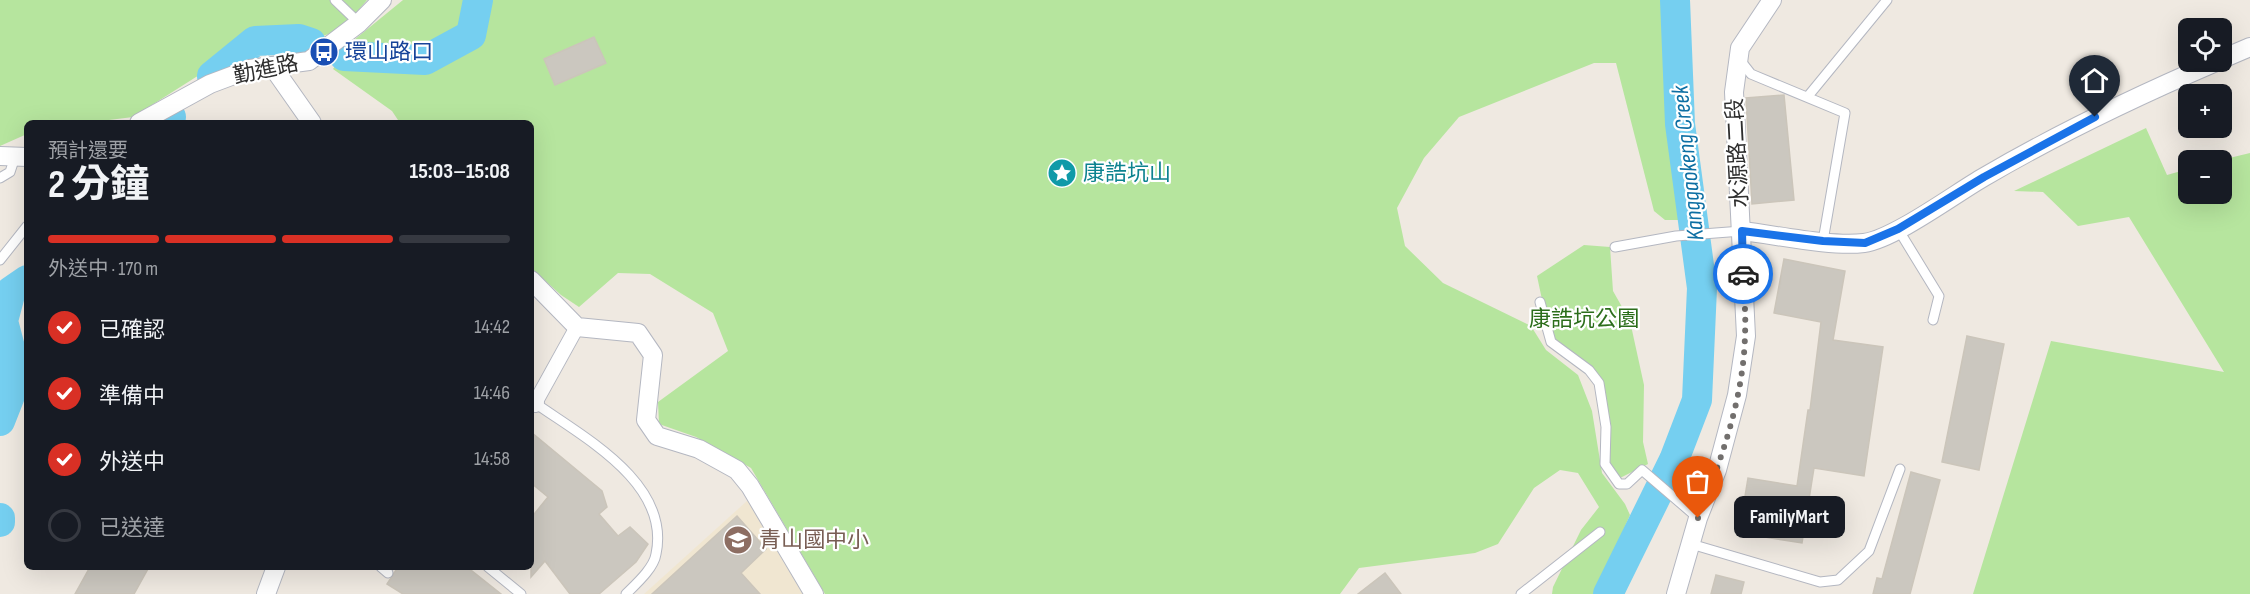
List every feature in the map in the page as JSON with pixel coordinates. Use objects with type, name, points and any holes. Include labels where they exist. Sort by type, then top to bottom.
[{"type":"street","name":"勤進路","points":[[145,120],[210,84],[250,69],[309,62],[359,23],[382,0]]},
{"type":"street","name":"水源路二段","points":[[1676,594],[1698,518],[1717,470],[1737,396],[1746,336],[1734,92],[1740,48],[1772,0]]},
{"type":"street","points":[[2232,55],[2250,47]]},
{"type":"street","points":[[272,66],[310,120]]},
{"type":"street","points":[[1742,231],[1823,241],[1865,243],[1898,229],[2077,125],[2194,72]]},
{"type":"street","points":[[534,283],[577,327],[638,333],[653,355],[646,420],[657,436],[699,449],[737,470],[750,486],[814,594]]},
{"type":"street","points":[[534,400],[577,327]]},
{"type":"street","points":[[266,594],[275,570]]},
{"type":"lane","points":[[335,0],[359,23]]},
{"type":"lane","points":[[1809,95],[1887,0]]},
{"type":"lane","points":[[1738,58],[1751,74],[1809,95],[1845,113],[1823,241]]},
{"type":"lane","points":[[0,178],[10,172],[14,157]]},
{"type":"lane","points":[[1898,229],[1939,296],[1933,320]]},
{"type":"lane","points":[[0,260],[24,230]]},
{"type":"lane","points":[[1616,247],[1676,236],[1718,231],[1742,231]]},
{"type":"lane","points":[[1540,302],[1551,342],[1589,370],[1599,383],[1606,428],[1605,464],[1619,484],[1627,484],[1642,470],[1698,518]]},
{"type":"lane","points":[[534,403],[620,464],[645,495],[657,521],[656,556],[638,582],[626,594]]},
{"type":"lane","points":[[1691,544],[1820,582],[1838,580],[1869,551],[1900,470]]},
{"type":"lane","points":[[1521,594],[1600,532]]},
{"type":"lane","points":[[492,570],[521,594]]},
{"type":"shaded area","name":"青山國中小","points":[[748,500],[803,594],[644,594]]},
{"type":"green space","points":[[0,0],[367,0],[346,25],[334,32],[287,49],[249,52],[196,77],[133,117],[109,120],[24,120],[24,135],[0,146]]},
{"type":"green space","points":[[403,0],[1666,0],[1666,67],[1681,201],[1679,220],[1665,220],[1654,211],[1616,63],[1594,63],[1459,117],[1424,158],[1397,208],[1405,246],[1443,283],[1531,326],[1546,350],[1578,375],[1592,411],[1602,473],[1625,504],[1630,515],[1595,594],[1552,594],[1553,587],[1581,530],[1599,507],[1578,473],[1560,470],[1534,488],[1498,544],[1475,553],[1359,568],[1340,594],[825,594],[751,468],[696,437],[659,424],[658,402],[728,351],[713,313],[650,274],[618,273],[579,307],[561,295],[534,271],[534,120],[398,120],[392,111],[333,69],[354,40]]},
{"type":"green space","points":[[2146,128],[2167,175],[2178,172],[2178,204],[2232,204],[2232,157],[2250,153],[2250,594],[1973,594],[2051,341],[2224,372],[2129,217],[2078,226],[2043,192],[2014,191]]},
{"type":"green space","name":"康誥坑公園","points":[[1584,245],[1610,247],[1613,291],[1630,321],[1644,385],[1643,442],[1648,464],[1620,478],[1607,461],[1608,421],[1599,375],[1551,342],[1537,276]]},
{"type":"building","points":[[594,37],[606,63],[555,85],[544,59]]},
{"type":"building","points":[[1784,95],[1794,200],[1752,204],[1746,98]]},
{"type":"building","points":[[1784,259],[1845,271],[1833,340],[1883,347],[1864,476],[1814,468],[1802,543],[1739,533],[1748,478],[1797,486],[1808,410],[1810,410],[1821,322],[1774,313]]},
{"type":"building","points":[[1967,336],[2004,344],[1979,470],[1942,462]]},
{"type":"building","points":[[534,434],[602,491],[607,507],[599,514],[618,536],[630,527],[648,544],[636,562],[599,594],[570,594],[545,561],[531,577],[531,570],[534,570],[534,514],[548,497],[534,485]]},
{"type":"building","points":[[1911,472],[1940,480],[1910,594],[1873,594],[1877,578],[1882,579]]},
{"type":"building","points":[[737,516],[766,549],[741,573],[760,594],[652,594]]},
{"type":"building","points":[[88,570],[147,570],[134,594],[75,594]]},
{"type":"building","points":[[396,570],[471,570],[501,594],[403,594],[387,584]]},
{"type":"building","points":[[1385,573],[1401,594],[1358,594]]},
{"type":"building","points":[[1716,575],[1744,582],[1741,594],[1711,594]]},
{"type":"waterway","points":[[344,56],[425,60],[471,35],[478,0]]},
{"type":"waterway","name":"Kanggaokeng Creek","points":[[1608,594],[1674,460],[1697,400],[1702,288],[1680,124],[1675,0]]},
{"type":"waterway","points":[[212,76],[255,41],[299,39],[311,43]]},
{"type":"waterway","points":[[168,120],[171,117]]},
{"type":"waterway","points":[[0,421],[11,393],[12,355],[3,321],[11,291],[24,282]]},
{"type":"way so far","points":[[1698,518],[1717,470],[1737,396],[1746,336],[1743,274]]},
{"type":"place","name":"環山路口","points":[[324,52]]},
{"type":"place","name":"康誥坑山","points":[[1062,173]]},
{"type":"place","name":"FamilyMart","points":[[1698,518]]},
{"type":"place","name":"青山國中小","points":[[738,540]]},
{"type":"route","points":[[1743,274],[1742,231],[1823,241],[1865,243],[1898,229],[1984,177],[2095,117]]}]
